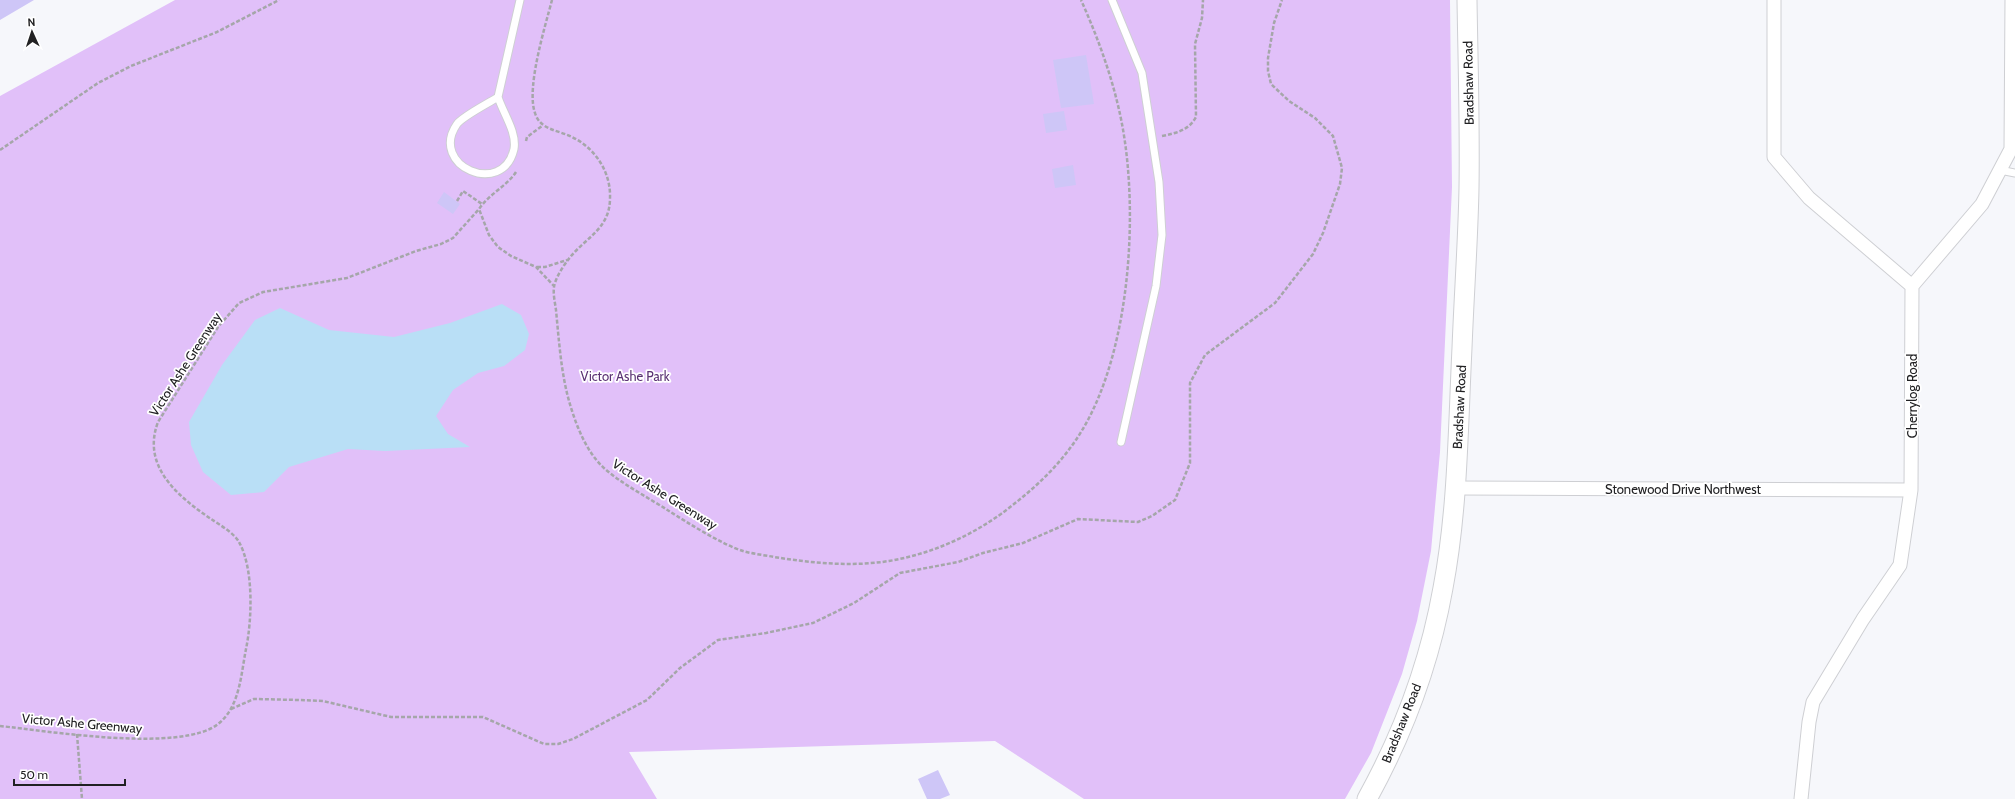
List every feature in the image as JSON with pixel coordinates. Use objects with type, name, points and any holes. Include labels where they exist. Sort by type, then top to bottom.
[{"type":"street","name":"Bradshaw Road","points":[[1367,799],[1408,713],[1433,636],[1443,589],[1455,488],[1469,188],[1467,0]]},
{"type":"street","points":[[1774,0],[1774,157],[1809,198],[1912,286],[1982,204],[2011,149],[2012,0]]},
{"type":"street","name":"Cherrylog Road","points":[[1801,799],[1809,722],[1813,702],[1863,619],[1900,565],[1911,490],[1912,286]]},
{"type":"street","name":"Stonewood Drive Northwest","points":[[1455,488],[1911,490]]},
{"type":"lane","points":[[498,97],[466,116],[458,123],[453,132],[451,142],[452,152],[457,161],[464,168],[474,173],[484,174],[499,169],[510,158],[514,148],[514,138],[498,97],[520,0]]},
{"type":"lane","points":[[1112,0],[1142,73],[1159,182],[1162,235],[1156,286],[1121,442]]},
{"type":"lane","points":[[2000,170],[2015,173]]},
{"type":"path","points":[[0,150],[98,83],[130,66],[217,32],[279,0]]},
{"type":"path","points":[[479,209],[489,235],[498,247],[511,256],[536,267],[554,286],[567,260],[601,227],[610,206],[609,184],[606,172],[596,156],[584,144],[570,136],[542,126],[535,116],[533,102],[539,56],[552,0]]},
{"type":"path","name":"Victor Ashe Greenway","points":[[554,286],[562,367],[569,402],[588,448],[604,468],[686,522],[742,551],[830,564],[871,564],[917,556],[953,542],[981,528],[1030,493],[1057,464],[1082,431],[1107,377],[1119,328],[1127,272],[1130,174],[1123,125],[1116,95],[1101,50],[1081,0]]},
{"type":"path","points":[[1152,138],[1184,130],[1196,117],[1195,44],[1202,18],[1203,0]]},
{"type":"path","points":[[231,709],[254,699],[300,700],[323,701],[391,717],[483,716],[544,744],[558,744],[574,739],[647,700],[680,668],[718,640],[766,633],[813,623],[854,603],[900,573],[958,562],[983,553],[1023,543],[1078,519],[1138,522],[1152,516],[1170,504],[1175,500],[1190,463],[1190,383],[1204,355],[1274,303],[1313,254],[1323,233],[1340,184],[1342,168],[1333,136],[1315,118],[1289,101],[1271,84],[1268,71],[1268,58],[1274,23],[1282,0]]},
{"type":"path","points":[[526,144],[526,137],[542,126]]},
{"type":"path","name":"Victor Ashe Greenway","points":[[0,726],[121,738],[150,739],[193,734],[218,724],[231,709],[239,687],[251,621],[249,583],[245,562],[238,541],[228,532],[187,503],[167,482],[157,461],[154,449],[155,430],[158,422],[218,327],[239,303],[263,292],[347,278],[416,251],[442,244],[453,238],[482,204],[500,186],[512,178],[518,169]]},
{"type":"path","points":[[457,201],[464,191],[482,204]]},
{"type":"path","points":[[536,267],[567,260]]},
{"type":"path","points":[[77,734],[82,799]]},
{"type":"green space","name":"Victor Ashe Park","points":[[175,0],[1450,0],[1452,187],[1440,452],[1431,551],[1417,621],[1402,674],[1371,753],[1345,799],[1084,799],[995,741],[629,752],[657,799],[0,799],[0,96]]},
{"type":"water","points":[[502,304],[521,315],[529,334],[525,350],[504,366],[478,373],[453,390],[436,416],[448,434],[470,447],[385,451],[348,449],[289,467],[264,492],[231,495],[203,472],[191,445],[189,422],[222,365],[255,320],[280,308],[329,330],[394,337],[450,323]]},
{"type":"building","points":[[0,0],[34,0],[0,20]]},
{"type":"building","points":[[1086,55],[1094,104],[1061,108],[1053,60]]},
{"type":"building","points":[[1064,111],[1067,130],[1046,133],[1043,114]]},
{"type":"building","points":[[1073,165],[1076,185],[1055,188],[1052,169]]},
{"type":"building","points":[[444,192],[460,204],[453,214],[437,203]]},
{"type":"building","points":[[938,770],[950,795],[940,799],[927,799],[918,779]]}]
